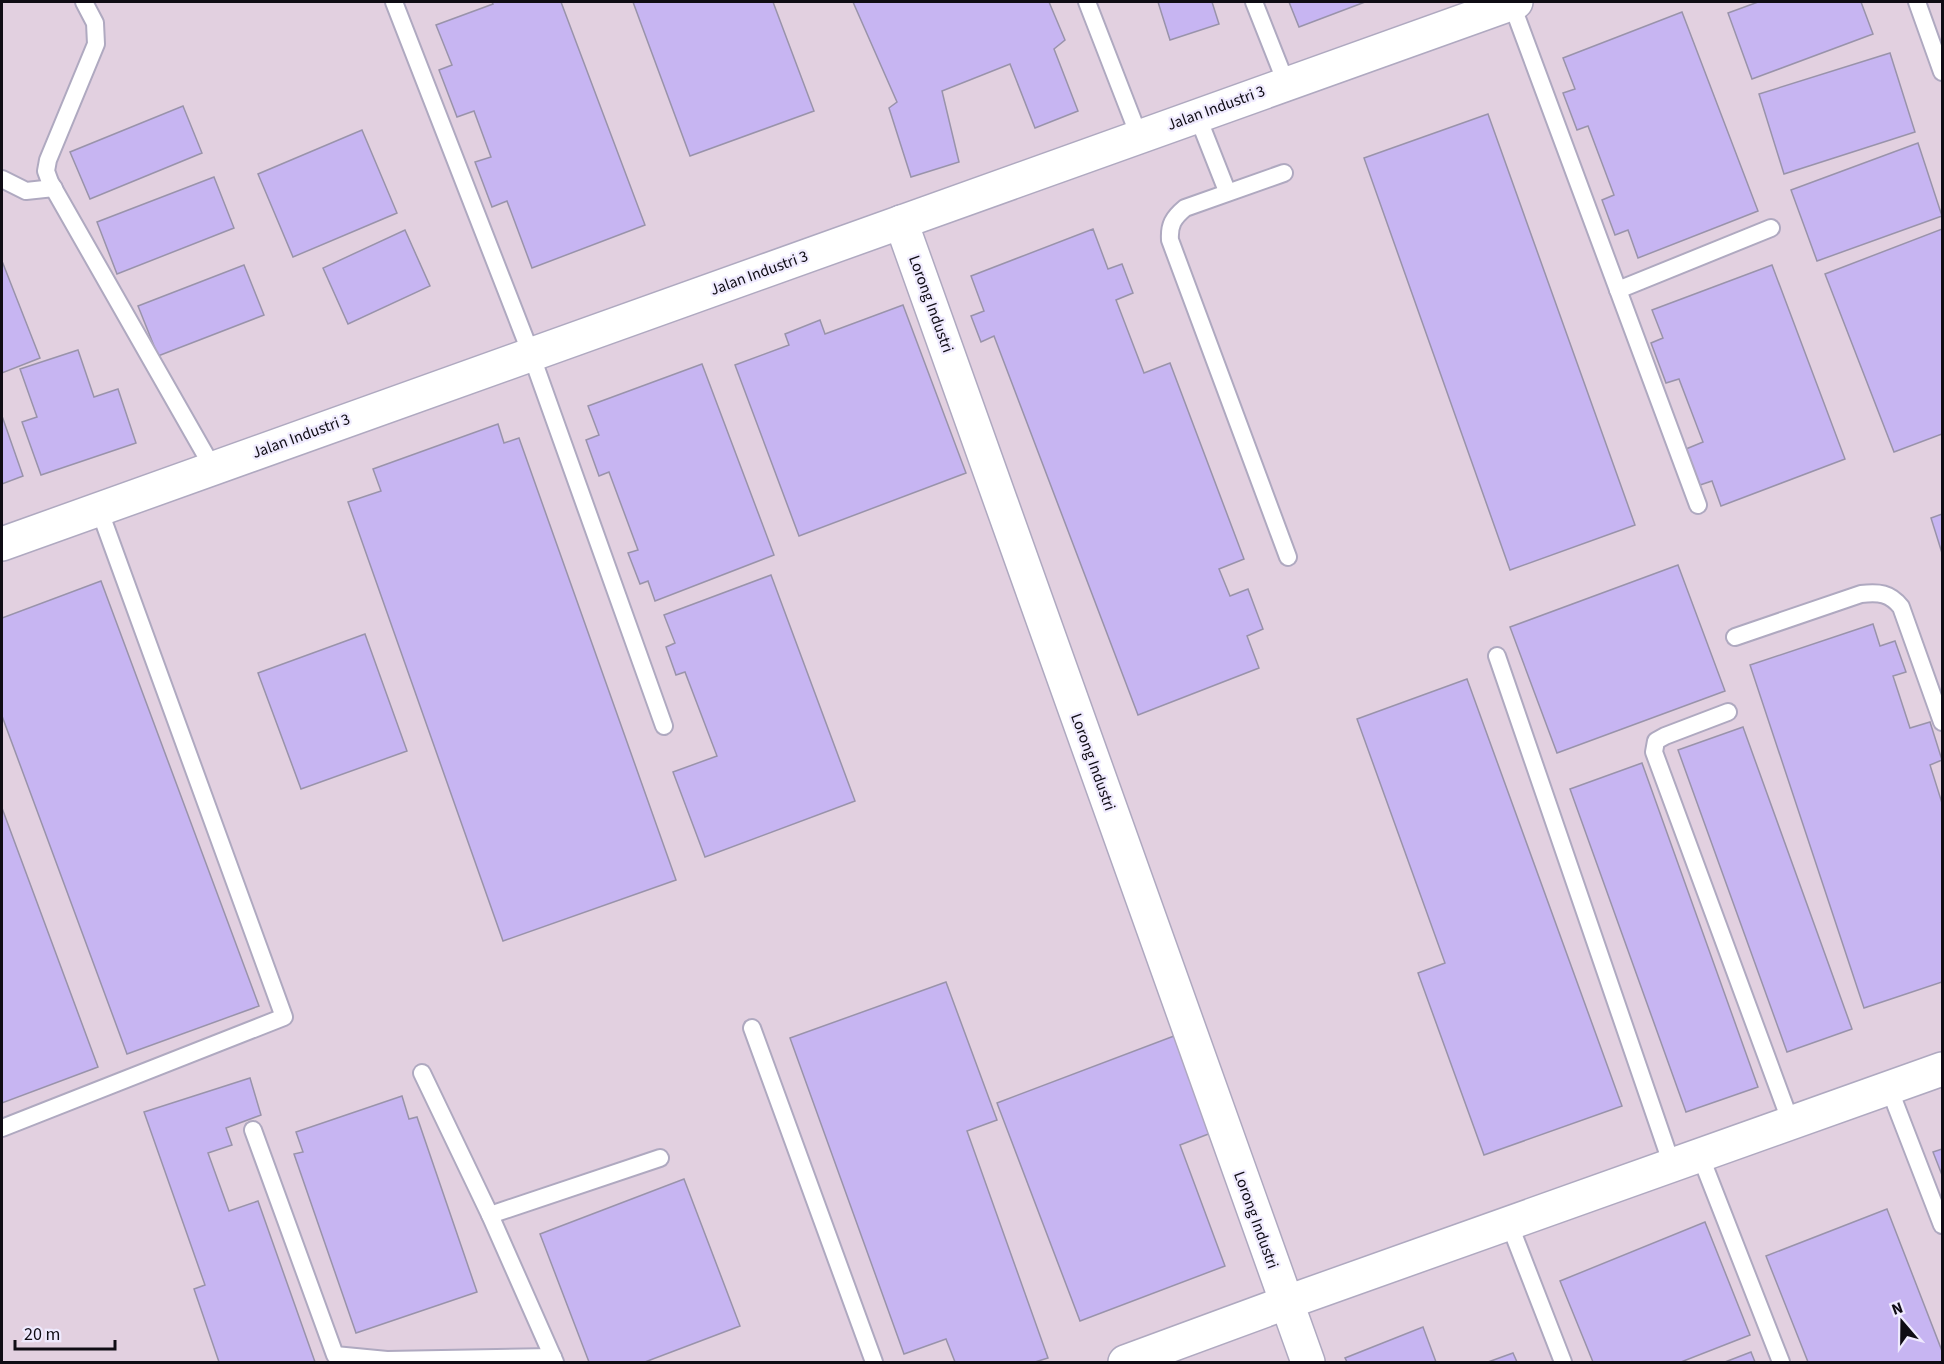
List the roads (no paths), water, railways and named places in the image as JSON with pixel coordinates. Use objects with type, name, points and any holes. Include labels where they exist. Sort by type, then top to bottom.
[{"type":"street","name":"Jalan Industri 3","points":[[2,544],[1513,2]]},
{"type":"street","name":"Lorong Industri","points":[[901,222],[1308,1362]]},
{"type":"street","points":[[1125,1362],[1285,1302],[1942,1069]]},
{"type":"lane","points":[[84,2],[95,22],[98,33],[96,44],[48,160],[46,171],[213,468]]},
{"type":"lane","points":[[394,2],[531,354],[664,726]]},
{"type":"lane","points":[[1087,2],[1139,136]]},
{"type":"lane","points":[[1254,2],[1286,83]]},
{"type":"lane","points":[[1513,2],[1698,506]]},
{"type":"lane","points":[[1917,2],[1942,72]]},
{"type":"lane","points":[[1197,115],[1227,192]]},
{"type":"lane","points":[[1284,172],[1185,208],[1175,216],[1169,227],[1170,240],[1288,557]]},
{"type":"lane","points":[[2,178],[26,191],[54,188]]},
{"type":"lane","points":[[1618,290],[1771,228]]},
{"type":"lane","points":[[2,1128],[284,1017],[99,509]]},
{"type":"lane","points":[[1734,637],[1862,594],[1878,592],[1893,597],[1901,607],[1942,722]]},
{"type":"lane","points":[[1497,657],[1686,1160],[1781,1362]]},
{"type":"lane","points":[[1728,712],[1665,736],[1656,741],[1654,752],[1791,1123]]},
{"type":"lane","points":[[752,1028],[874,1362]]},
{"type":"lane","points":[[253,1130],[335,1355],[387,1360],[554,1360],[490,1215],[422,1073]]},
{"type":"lane","points":[[1889,1088],[1942,1225]]},
{"type":"lane","points":[[490,1215],[660,1158]]},
{"type":"lane","points":[[1509,1223],[1563,1362]]}]
